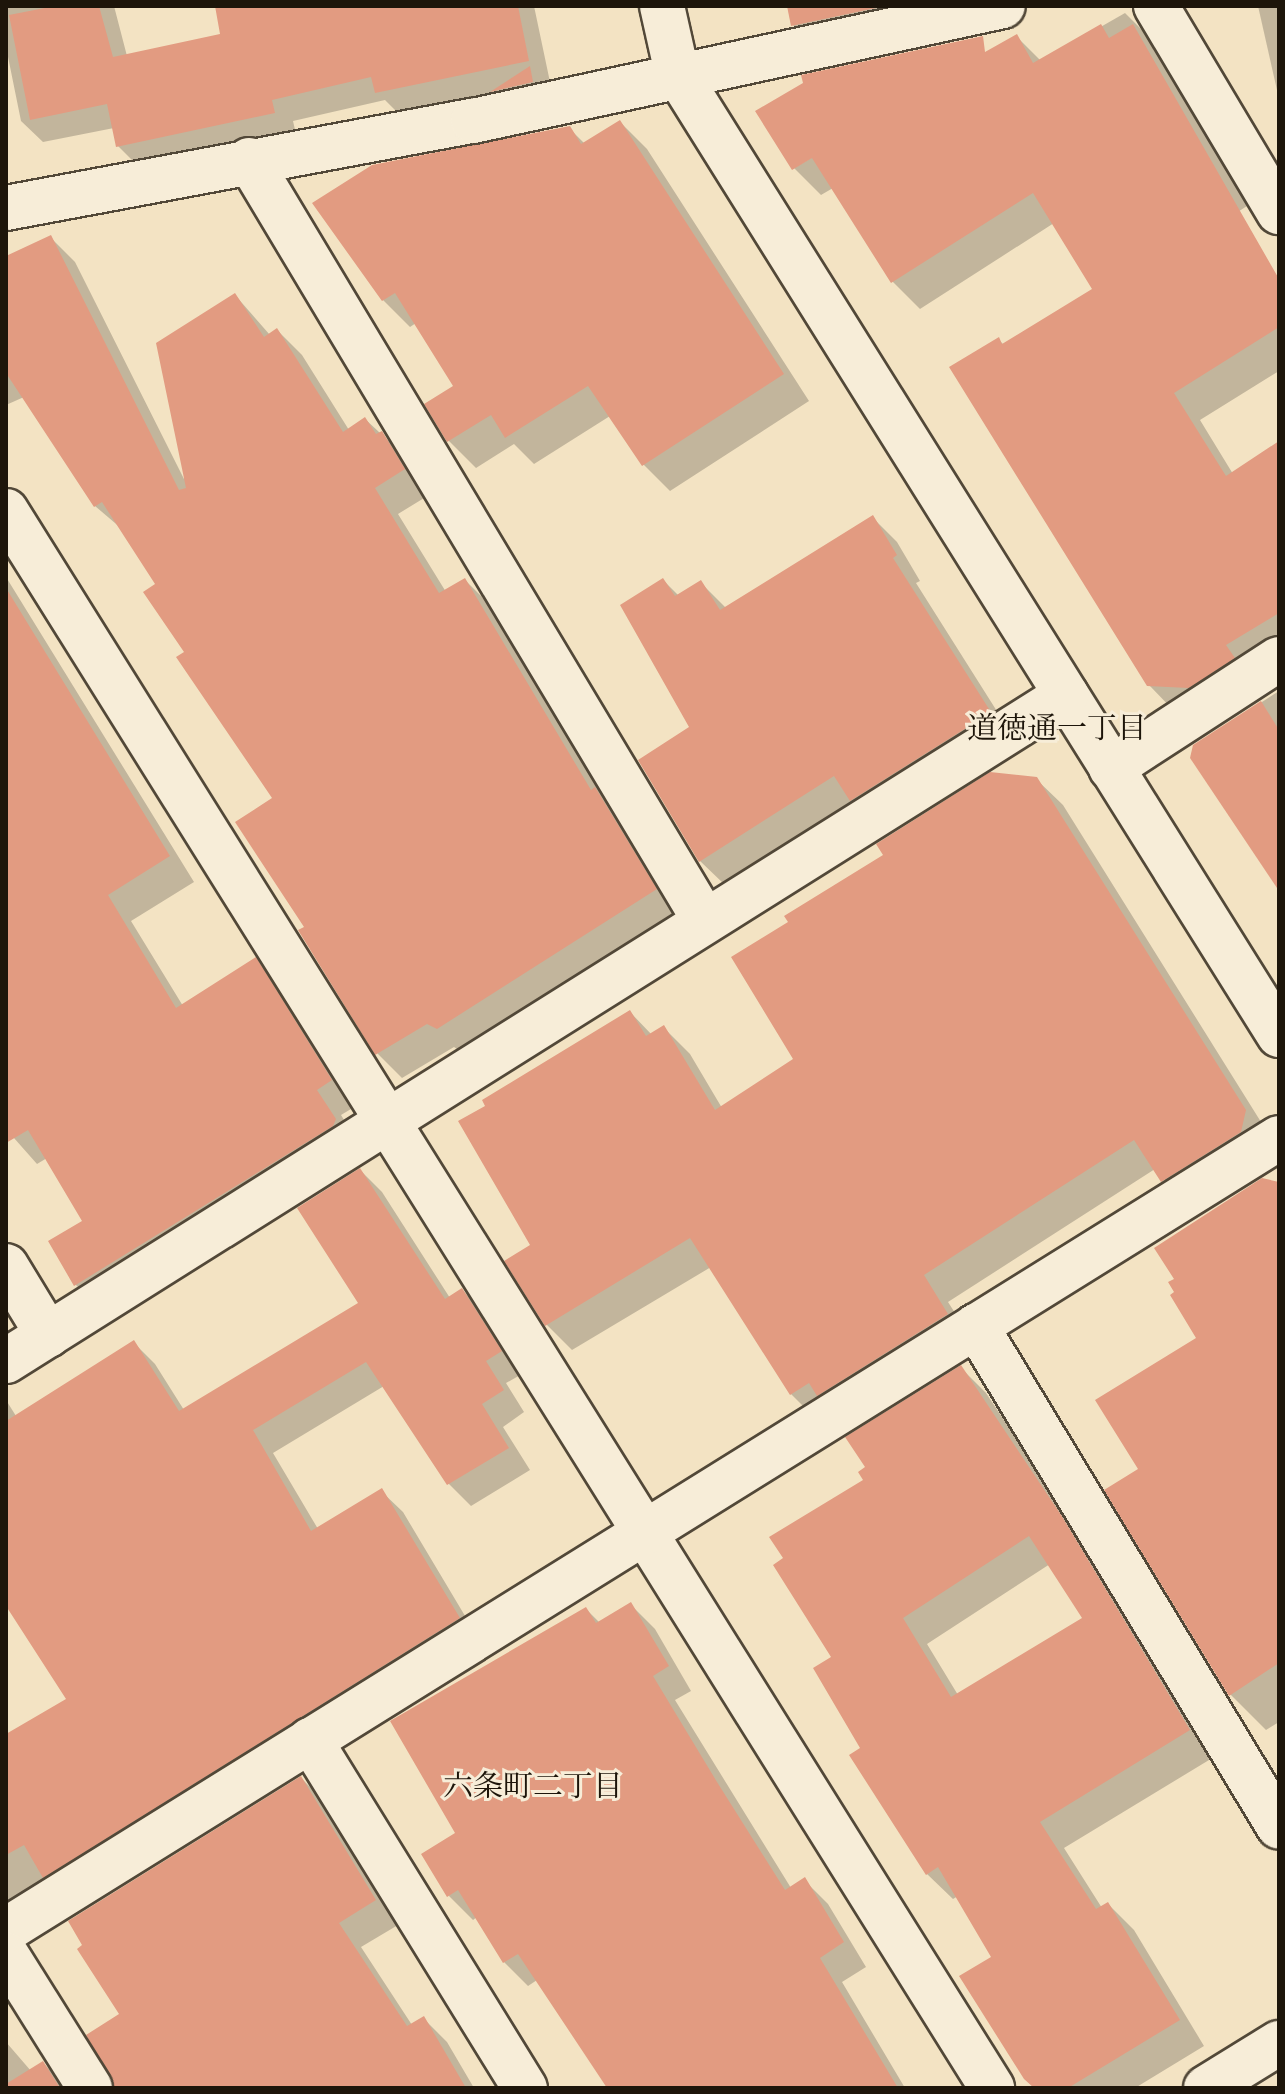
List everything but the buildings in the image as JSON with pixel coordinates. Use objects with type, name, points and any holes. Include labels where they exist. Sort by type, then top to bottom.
[{"type":"street","points":[[662,6],[677,73],[1279,1035]]},
{"type":"street","points":[[6,208],[249,160],[473,121],[677,73],[1003,6]]},
{"type":"street","points":[[1156,6],[1279,212]]},
{"type":"street","points":[[249,160],[705,921]]},
{"type":"street","points":[[6,511],[992,2088]]},
{"type":"street","points":[[1111,768],[1279,659]]},
{"type":"street","points":[[6,1361],[1066,695]]},
{"type":"street","points":[[6,1930],[1279,1138]]},
{"type":"street","points":[[6,1266],[48,1335]]},
{"type":"street","points":[[976,1326],[1279,1827]]},
{"type":"street","points":[[310,1740],[525,2088]]},
{"type":"street","points":[[6,1954],[90,2088]]},
{"type":"street","points":[[1206,2088],[1279,2043]]},
{"type":"district","name":"道徳通一丁目","points":[[1057,730]]},
{"type":"district","name":"六条町二丁目","points":[[533,1788]]}]
